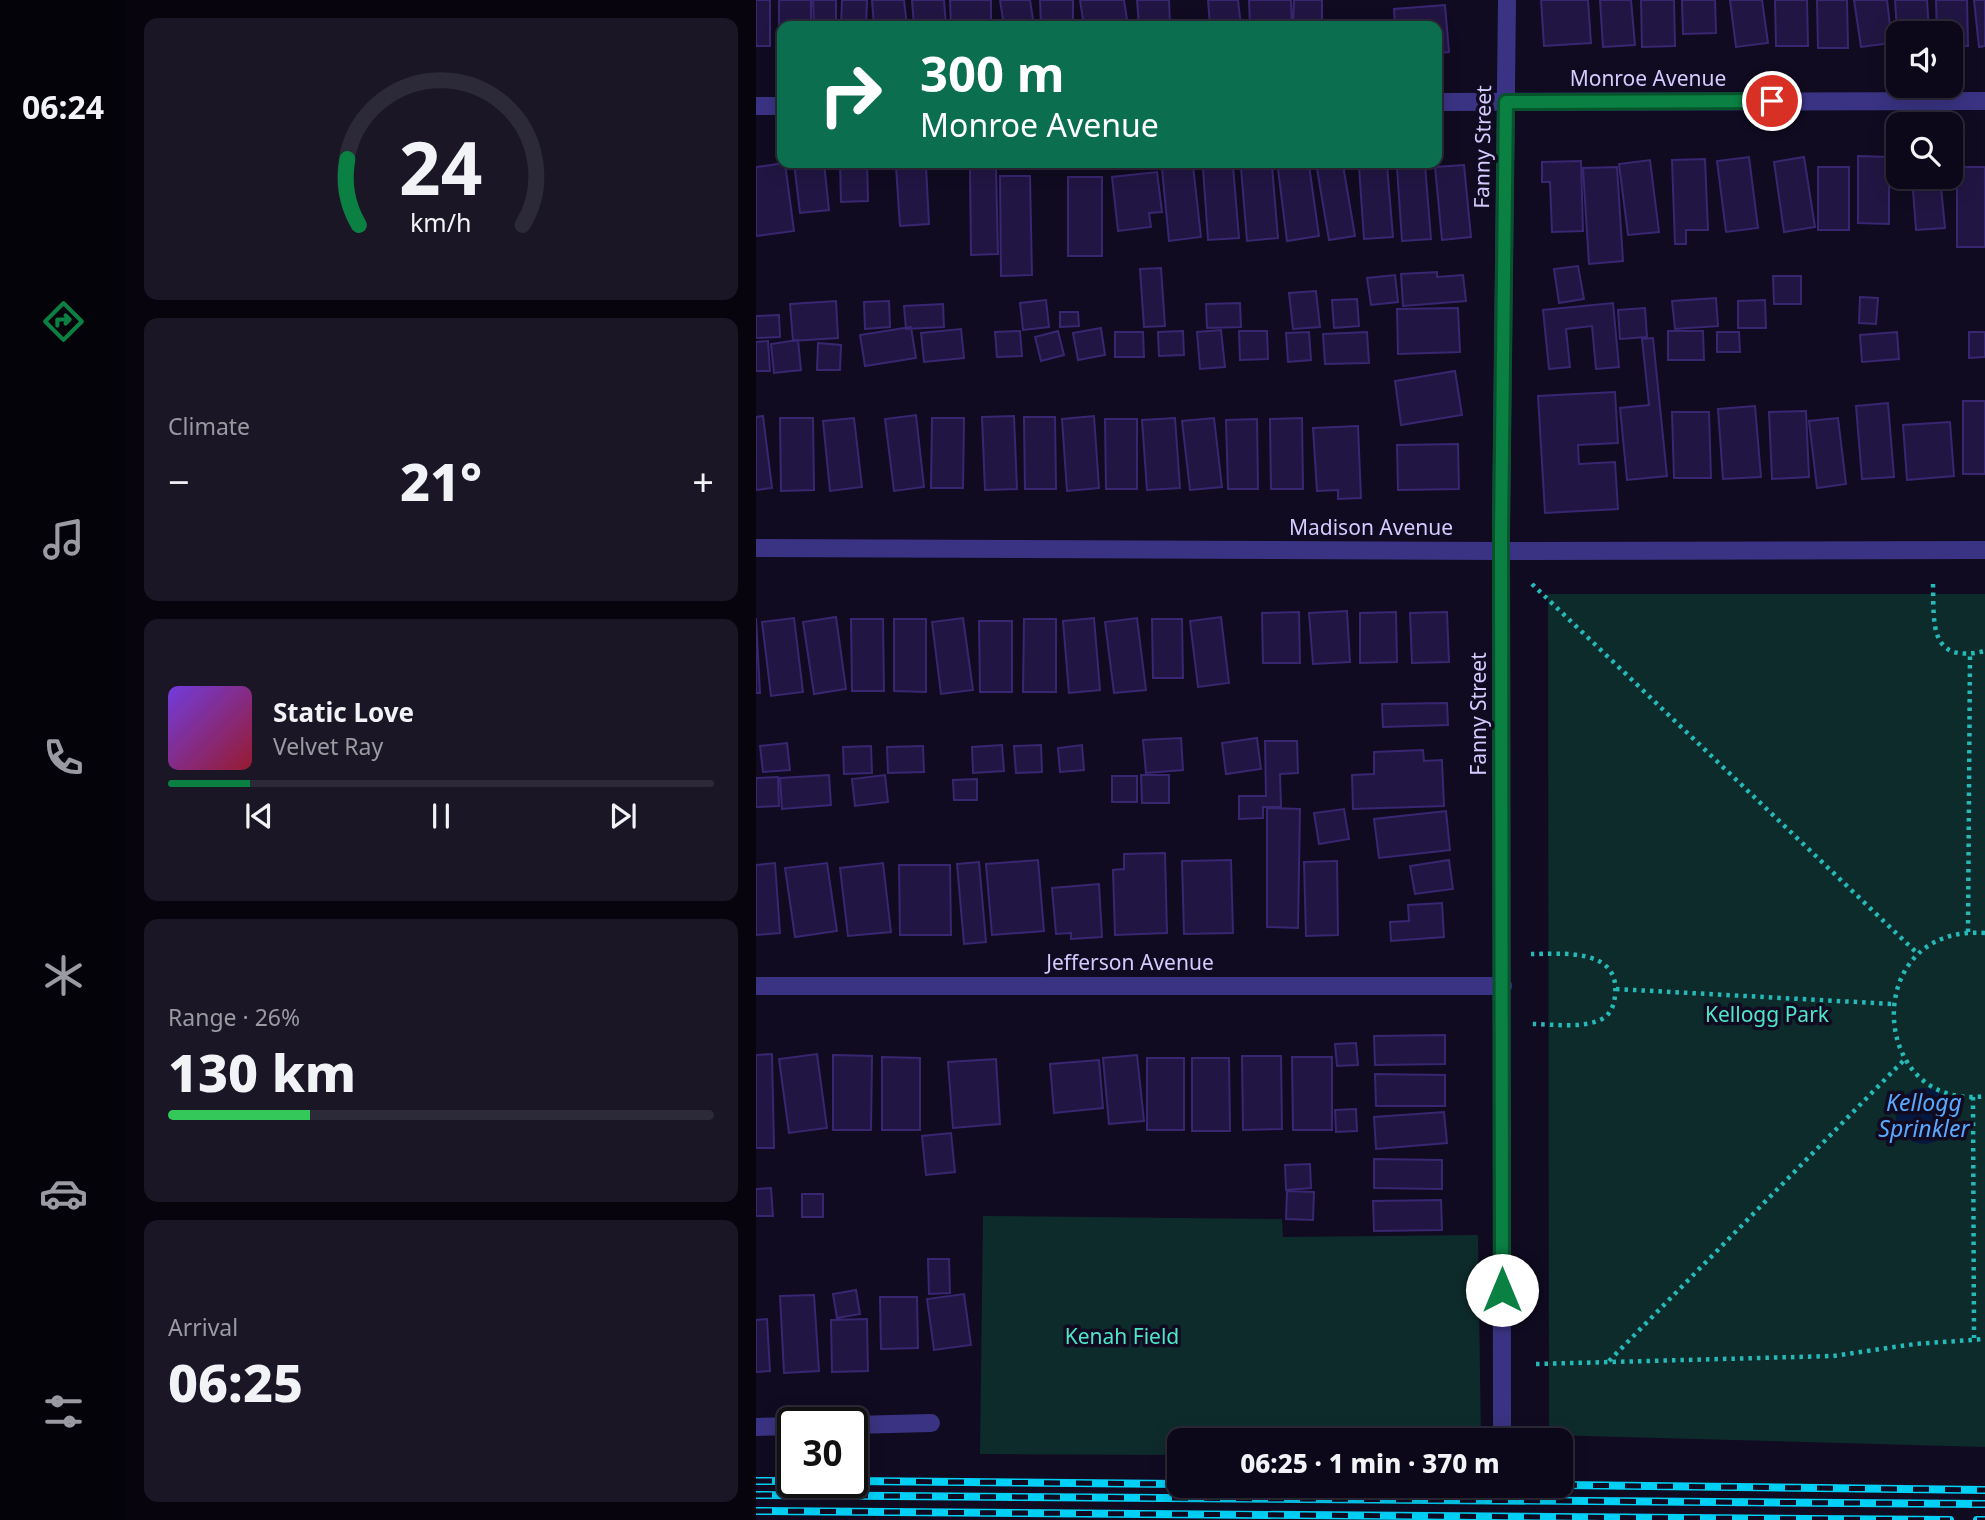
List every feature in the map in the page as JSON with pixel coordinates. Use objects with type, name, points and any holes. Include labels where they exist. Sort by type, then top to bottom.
[{"type":"street","name":"Fanny Street","points":[[1502,1428],[1501,551],[1507,0]]},
{"type":"street","name":"Monroe Avenue","points":[[1442,102],[1985,101]]},
{"type":"street","points":[[756,106],[777,106]]},
{"type":"street","name":"Madison Avenue","points":[[756,548],[1985,550]]},
{"type":"street","name":"Jefferson Avenue","points":[[756,986],[1503,986]]},
{"type":"street","points":[[868,1425],[931,1423]]},
{"type":"street","points":[[756,1427],[777,1426]]},
{"type":"path","points":[[1532,584],[1918,954]]},
{"type":"path","points":[[1933,584],[1936,637],[1947,650],[1970,654],[1985,651]]},
{"type":"path","points":[[1968,932],[1970,654]]},
{"type":"path","points":[[1985,933],[1968,932],[1942,938],[1918,954],[1902,977],[1893,1004],[1894,1032],[1905,1059],[1924,1080],[1949,1094],[1985,1096]]},
{"type":"path","points":[[1531,954],[1574,954],[1594,958],[1612,976],[1616,989],[1611,1011],[1604,1018],[1582,1024],[1532,1024]]},
{"type":"path","points":[[1616,989],[1893,1004]]},
{"type":"path","points":[[1608,1362],[1905,1059]]},
{"type":"path","points":[[1973,1097],[1974,1338]]},
{"type":"path","points":[[1535,1364],[1833,1356],[1974,1338],[1985,1339]]},
{"type":"green space","name":"Kellogg Park","points":[[1548,594],[1985,594],[1985,1447],[1573,1436],[1573,1428],[1549,1428]]},
{"type":"green space","name":"Kenah Field","points":[[983,1216],[1282,1219],[1283,1237],[1478,1235],[1481,1428],[1167,1428],[1167,1455],[980,1454]]},
{"type":"water","name":"Kellogg Sprinkler","points":[[1924,1088],[1939,1093],[1947,1101],[1952,1116],[1947,1131],[1939,1139],[1924,1144],[1909,1139],[1901,1131],[1896,1116],[1901,1101],[1909,1093]]},
{"type":"building","points":[[756,0],[770,0],[770,46],[756,46]]},
{"type":"building","points":[[779,0],[811,0],[811,21],[779,21]]},
{"type":"building","points":[[813,0],[836,0],[836,21],[814,21]]},
{"type":"building","points":[[842,0],[867,0],[866,21],[841,21]]},
{"type":"building","points":[[872,0],[904,0],[906,21],[874,21]]},
{"type":"building","points":[[912,0],[944,0],[946,21],[914,21]]},
{"type":"building","points":[[950,0],[991,0],[991,21],[951,21]]},
{"type":"building","points":[[1000,0],[1030,0],[1033,21],[1003,21]]},
{"type":"building","points":[[1040,0],[1073,0],[1073,21],[1041,21]]},
{"type":"building","points":[[1080,0],[1124,0],[1127,21],[1083,21]]},
{"type":"building","points":[[1137,0],[1169,0],[1170,21],[1139,21]]},
{"type":"building","points":[[1208,0],[1238,0],[1240,21],[1210,21]]},
{"type":"building","points":[[1249,0],[1291,0],[1292,21],[1250,21]]},
{"type":"building","points":[[1294,0],[1322,0],[1322,21],[1293,21]]},
{"type":"building","points":[[1541,0],[1588,0],[1591,43],[1544,46]]},
{"type":"building","points":[[1600,0],[1631,0],[1635,45],[1603,47]]},
{"type":"building","points":[[1641,0],[1674,0],[1675,46],[1642,47]]},
{"type":"building","points":[[1682,0],[1715,0],[1716,33],[1683,34]]},
{"type":"building","points":[[1730,0],[1762,0],[1768,43],[1736,47]]},
{"type":"building","points":[[1775,0],[1807,0],[1808,46],[1776,46]]},
{"type":"building","points":[[1817,0],[1847,0],[1848,48],[1818,48]]},
{"type":"building","points":[[1854,0],[1887,0],[1889,21],[1886,21],[1886,44],[1861,47]]},
{"type":"building","points":[[1895,0],[1927,0],[1928,21],[1896,21]]},
{"type":"building","points":[[1936,0],[1967,0],[1968,46],[1963,46],[1963,21],[1937,21]]},
{"type":"building","points":[[1974,0],[1985,0],[1985,46],[1979,47]]},
{"type":"building","points":[[1445,5],[1449,52],[1442,53],[1442,21],[1395,21],[1394,9]]},
{"type":"building","points":[[1858,156],[1886,157],[1889,224],[1858,223]]},
{"type":"building","points":[[1749,157],[1758,228],[1726,232],[1717,161]]},
{"type":"building","points":[[1804,157],[1815,227],[1784,232],[1774,162]]},
{"type":"building","points":[[1705,159],[1708,230],[1686,230],[1686,244],[1675,244],[1672,160]]},
{"type":"building","points":[[1650,160],[1659,232],[1628,235],[1619,164]]},
{"type":"building","points":[[1581,161],[1583,231],[1552,232],[1550,182],[1542,182],[1542,162]]},
{"type":"building","points":[[777,164],[777,168],[786,168],[794,231],[756,236],[756,167]]},
{"type":"building","points":[[1464,165],[1471,237],[1442,240],[1435,168]]},
{"type":"building","points":[[1617,167],[1623,261],[1589,264],[1583,168]]},
{"type":"building","points":[[1818,167],[1849,167],[1849,230],[1818,230]]},
{"type":"building","points":[[1963,167],[1985,167],[1985,247],[1957,247],[1957,189],[1963,189]]},
{"type":"building","points":[[795,168],[825,168],[829,210],[800,213]]},
{"type":"building","points":[[840,168],[867,168],[868,201],[841,202]]},
{"type":"building","points":[[896,168],[926,168],[929,224],[900,226]]},
{"type":"building","points":[[1193,168],[1201,237],[1169,241],[1162,169]]},
{"type":"building","points":[[1203,168],[1233,168],[1239,238],[1208,240]]},
{"type":"building","points":[[1241,168],[1272,168],[1278,238],[1247,241]]},
{"type":"building","points":[[1309,168],[1319,236],[1287,241],[1278,169]]},
{"type":"building","points":[[1344,168],[1355,236],[1329,240],[1317,169]]},
{"type":"building","points":[[1359,168],[1387,168],[1393,237],[1364,239]]},
{"type":"building","points":[[1397,168],[1425,168],[1431,239],[1402,241]]},
{"type":"building","points":[[970,169],[996,169],[998,254],[971,255]]},
{"type":"building","points":[[1157,172],[1162,212],[1149,213],[1151,227],[1118,231],[1112,177]]},
{"type":"building","points":[[1000,176],[1030,176],[1032,275],[1001,276]]},
{"type":"building","points":[[1068,177],[1102,177],[1102,256],[1068,256]]},
{"type":"building","points":[[1913,189],[1941,189],[1945,228],[1916,230]]},
{"type":"building","points":[[1578,266],[1584,299],[1559,303],[1554,269]]},
{"type":"building","points":[[1161,268],[1165,326],[1144,327],[1140,269]]},
{"type":"building","points":[[1437,272],[1437,277],[1463,275],[1466,301],[1403,306],[1401,274]]},
{"type":"building","points":[[1395,275],[1398,302],[1371,305],[1367,278]]},
{"type":"building","points":[[1773,276],[1801,276],[1801,304],[1774,304]]},
{"type":"building","points":[[1316,291],[1320,327],[1293,329],[1289,293]]},
{"type":"building","points":[[1860,297],[1878,298],[1876,324],[1859,323]]},
{"type":"building","points":[[1716,298],[1718,326],[1675,329],[1672,301]]},
{"type":"building","points":[[1357,299],[1359,326],[1334,328],[1332,300]]},
{"type":"building","points":[[1046,300],[1049,327],[1023,330],[1020,303]]},
{"type":"building","points":[[1765,300],[1766,328],[1738,328],[1738,301]]},
{"type":"building","points":[[836,301],[838,338],[793,341],[790,304]]},
{"type":"building","points":[[889,301],[890,327],[865,329],[864,302]]},
{"type":"building","points":[[1240,303],[1241,327],[1207,328],[1206,304]]},
{"type":"building","points":[[1613,303],[1619,367],[1596,369],[1592,326],[1566,329],[1570,367],[1549,369],[1543,310]]},
{"type":"building","points":[[943,304],[944,327],[906,329],[904,306]]},
{"type":"building","points":[[1458,308],[1460,352],[1398,354],[1397,309]]},
{"type":"building","points":[[1645,308],[1647,337],[1620,339],[1618,310]]},
{"type":"building","points":[[1060,312],[1078,312],[1079,326],[1060,327]]},
{"type":"building","points":[[779,315],[780,337],[756,338],[756,316]]},
{"type":"building","points":[[911,327],[916,358],[865,366],[860,335]]},
{"type":"building","points":[[1101,328],[1105,355],[1078,360],[1073,333]]},
{"type":"building","points":[[961,329],[964,358],[924,362],[921,333]]},
{"type":"building","points":[[1221,330],[1225,367],[1200,369],[1197,332]]},
{"type":"building","points":[[1020,331],[1022,356],[997,357],[995,332]]},
{"type":"building","points":[[1058,331],[1064,355],[1041,361],[1035,337]]},
{"type":"building","points":[[1183,331],[1184,355],[1159,356],[1158,332]]},
{"type":"building","points":[[1239,331],[1267,331],[1268,359],[1240,360]]},
{"type":"building","points":[[1668,331],[1703,331],[1704,360],[1668,360]]},
{"type":"building","points":[[1115,332],[1143,332],[1144,357],[1115,357]]},
{"type":"building","points":[[1309,332],[1311,360],[1288,362],[1286,333]]},
{"type":"building","points":[[1367,332],[1369,363],[1325,364],[1323,334]]},
{"type":"building","points":[[1717,332],[1739,332],[1740,352],[1717,352]]},
{"type":"building","points":[[1897,332],[1899,359],[1862,362],[1860,335]]},
{"type":"building","points":[[1969,332],[1985,332],[1985,357],[1969,358]]},
{"type":"building","points":[[1653,338],[1667,476],[1627,480],[1620,408],[1649,405],[1642,339]]},
{"type":"building","points":[[798,340],[801,370],[774,373],[771,344]]},
{"type":"building","points":[[768,341],[770,371],[756,371],[756,342]]},
{"type":"building","points":[[818,343],[841,345],[840,370],[817,370]]},
{"type":"building","points":[[1455,371],[1462,415],[1401,425],[1395,381]]},
{"type":"building","points":[[1615,392],[1618,443],[1578,445],[1579,464],[1615,462],[1618,509],[1545,513],[1538,396]]},
{"type":"building","points":[[1963,401],[1985,401],[1985,474],[1963,474]]},
{"type":"building","points":[[1888,403],[1894,477],[1862,479],[1856,406]]},
{"type":"building","points":[[1755,406],[1761,477],[1723,479],[1718,409]]},
{"type":"building","points":[[1806,411],[1809,477],[1772,479],[1769,412]]},
{"type":"building","points":[[1672,412],[1709,412],[1711,478],[1674,478]]},
{"type":"building","points":[[916,415],[924,487],[894,491],[885,419]]},
{"type":"building","points":[[763,416],[772,488],[756,490],[756,417]]},
{"type":"building","points":[[1014,416],[1017,489],[985,490],[982,417]]},
{"type":"building","points":[[1094,416],[1099,488],[1067,491],[1062,419]]},
{"type":"building","points":[[1024,417],[1055,417],[1056,489],[1025,489]]},
{"type":"building","points":[[780,418],[813,418],[814,490],[781,491]]},
{"type":"building","points":[[854,418],[862,487],[830,491],[823,421]]},
{"type":"building","points":[[932,418],[964,418],[963,488],[931,488]]},
{"type":"building","points":[[1175,418],[1180,488],[1147,490],[1142,420]]},
{"type":"building","points":[[1214,418],[1222,487],[1190,490],[1182,421]]},
{"type":"building","points":[[1302,418],[1303,489],[1271,489],[1270,419]]},
{"type":"building","points":[[1838,418],[1846,484],[1817,488],[1809,421]]},
{"type":"building","points":[[1105,419],[1137,419],[1137,489],[1106,489]]},
{"type":"building","points":[[1257,419],[1258,489],[1228,489],[1226,420]]},
{"type":"building","points":[[1950,422],[1954,476],[1907,480],[1903,425]]},
{"type":"building","points":[[1358,426],[1361,498],[1338,499],[1338,490],[1317,491],[1313,428]]},
{"type":"building","points":[[1458,444],[1459,489],[1398,490],[1397,445]]},
{"type":"building","points":[[1347,611],[1350,662],[1313,664],[1309,613]]},
{"type":"building","points":[[1299,612],[1300,663],[1263,663],[1262,613]]},
{"type":"building","points":[[1396,612],[1397,662],[1360,663],[1360,613]]},
{"type":"building","points":[[1447,612],[1449,662],[1412,663],[1410,613]]},
{"type":"building","points":[[836,617],[846,689],[814,694],[803,622]]},
{"type":"building","points":[[1221,617],[1229,683],[1198,687],[1190,621]]},
{"type":"building","points":[[756,618],[760,693],[756,693]]},
{"type":"building","points":[[794,618],[803,692],[771,696],[762,622]]},
{"type":"building","points":[[963,618],[973,690],[941,694],[932,622]]},
{"type":"building","points":[[1094,618],[1100,690],[1069,693],[1063,621]]},
{"type":"building","points":[[1137,618],[1146,690],[1114,693],[1105,622]]},
{"type":"building","points":[[851,619],[883,619],[884,691],[852,691]]},
{"type":"building","points":[[894,619],[926,619],[926,692],[894,691]]},
{"type":"building","points":[[1024,619],[1056,619],[1056,692],[1023,692]]},
{"type":"building","points":[[1152,619],[1182,619],[1183,678],[1153,678]]},
{"type":"building","points":[[979,621],[1012,621],[1012,692],[980,692]]},
{"type":"building","points":[[1447,703],[1448,725],[1383,727],[1382,704]]},
{"type":"building","points":[[1181,738],[1183,770],[1146,773],[1143,740]]},
{"type":"building","points":[[1257,738],[1261,769],[1226,774],[1222,743]]},
{"type":"building","points":[[1265,741],[1297,741],[1298,773],[1280,774],[1281,807],[1263,807],[1263,818],[1239,819],[1239,796],[1266,796]]},
{"type":"building","points":[[787,743],[790,770],[763,772],[760,746]]},
{"type":"building","points":[[1002,745],[1004,771],[973,773],[972,747]]},
{"type":"building","points":[[1041,745],[1042,772],[1016,773],[1014,746]]},
{"type":"building","points":[[1082,745],[1084,770],[1060,772],[1058,748]]},
{"type":"building","points":[[871,746],[872,773],[844,774],[843,747]]},
{"type":"building","points":[[923,746],[924,772],[888,773],[887,747]]},
{"type":"building","points":[[1423,750],[1424,761],[1442,760],[1444,806],[1353,809],[1352,775],[1374,774],[1374,752]]},
{"type":"building","points":[[829,775],[831,805],[782,809],[780,778]]},
{"type":"building","points":[[885,775],[888,802],[855,806],[852,779]]},
{"type":"building","points":[[1141,775],[1169,775],[1169,803],[1142,803]]},
{"type":"building","points":[[1112,776],[1137,776],[1137,802],[1112,802]]},
{"type":"building","points":[[778,777],[779,806],[756,807],[756,778]]},
{"type":"building","points":[[977,779],[977,800],[954,800],[953,780]]},
{"type":"building","points":[[1267,808],[1300,809],[1298,928],[1267,927]]},
{"type":"building","points":[[1344,809],[1349,839],[1319,844],[1314,813]]},
{"type":"building","points":[[1446,811],[1450,850],[1379,858],[1374,819]]},
{"type":"building","points":[[1165,853],[1167,933],[1115,935],[1113,870],[1124,869],[1124,854]]},
{"type":"building","points":[[1038,860],[1044,931],[992,935],[986,864]]},
{"type":"building","points":[[1231,860],[1233,933],[1184,934],[1182,861]]},
{"type":"building","points":[[1449,860],[1453,889],[1415,894],[1410,866]]},
{"type":"building","points":[[1337,861],[1338,935],[1306,936],[1304,862]]},
{"type":"building","points":[[979,862],[986,942],[964,944],[957,864]]},
{"type":"building","points":[[775,863],[780,933],[756,935],[756,865]]},
{"type":"building","points":[[827,863],[837,931],[795,937],[785,868]]},
{"type":"building","points":[[883,863],[891,932],[848,936],[840,868]]},
{"type":"building","points":[[899,865],[950,865],[951,935],[900,935]]},
{"type":"building","points":[[1099,884],[1102,937],[1071,939],[1071,933],[1056,934],[1052,888]]},
{"type":"building","points":[[1442,903],[1444,937],[1391,941],[1390,922],[1409,921],[1408,905]]},
{"type":"building","points":[[1445,1035],[1445,1064],[1375,1065],[1374,1036]]},
{"type":"building","points":[[1356,1043],[1358,1065],[1337,1066],[1335,1044]]},
{"type":"building","points":[[772,1054],[774,1148],[756,1148],[756,1055]]},
{"type":"building","points":[[817,1054],[827,1128],[789,1133],[779,1059]]},
{"type":"building","points":[[833,1055],[872,1056],[871,1130],[833,1130]]},
{"type":"building","points":[[1137,1055],[1144,1121],[1109,1124],[1103,1058]]},
{"type":"building","points":[[1242,1056],[1281,1056],[1282,1129],[1243,1130]]},
{"type":"building","points":[[882,1057],[920,1058],[920,1130],[882,1130]]},
{"type":"building","points":[[1292,1057],[1332,1057],[1332,1130],[1293,1130]]},
{"type":"building","points":[[1147,1058],[1184,1058],[1184,1130],[1147,1130]]},
{"type":"building","points":[[1192,1058],[1229,1058],[1230,1131],[1192,1131]]},
{"type":"building","points":[[996,1059],[1000,1124],[953,1128],[948,1062]]},
{"type":"building","points":[[1099,1060],[1103,1108],[1054,1113],[1050,1064]]},
{"type":"building","points":[[1375,1074],[1445,1075],[1445,1106],[1376,1106]]},
{"type":"building","points":[[1356,1109],[1357,1131],[1336,1132],[1335,1110]]},
{"type":"building","points":[[1444,1112],[1447,1143],[1376,1149],[1374,1117]]},
{"type":"building","points":[[951,1133],[955,1172],[926,1175],[922,1136]]},
{"type":"building","points":[[1374,1159],[1442,1160],[1442,1189],[1374,1188]]},
{"type":"building","points":[[1310,1164],[1311,1188],[1286,1190],[1285,1165]]},
{"type":"building","points":[[771,1188],[773,1216],[756,1216],[756,1189]]},
{"type":"building","points":[[1287,1191],[1314,1192],[1313,1220],[1286,1219]]},
{"type":"building","points":[[802,1194],[823,1194],[823,1217],[802,1217]]},
{"type":"building","points":[[1441,1200],[1442,1230],[1374,1231],[1373,1201]]},
{"type":"building","points":[[928,1259],[949,1259],[950,1293],[929,1294]]},
{"type":"building","points":[[856,1290],[860,1314],[837,1318],[833,1294]]},
{"type":"building","points":[[964,1294],[971,1345],[934,1350],[927,1299]]},
{"type":"building","points":[[814,1295],[819,1371],[784,1373],[780,1296]]},
{"type":"building","points":[[880,1297],[917,1297],[918,1348],[881,1349]]},
{"type":"building","points":[[767,1319],[770,1371],[756,1372],[756,1320]]},
{"type":"building","points":[[867,1319],[868,1371],[832,1372],[831,1320]]},
{"type":"railway","points":[[756,1481],[777,1481]]},
{"type":"railway","points":[[868,1481],[1167,1484]]},
{"type":"railway","points":[[1573,1485],[1985,1490]]},
{"type":"railway","points":[[756,1495],[1985,1504]]},
{"type":"railway","points":[[756,1511],[1950,1520]]},
{"type":"railway","points":[[1977,1520],[1985,1520]]},
{"type":"route","points":[[1502,1290],[1501,535],[1506,102],[1772,101]]}]
